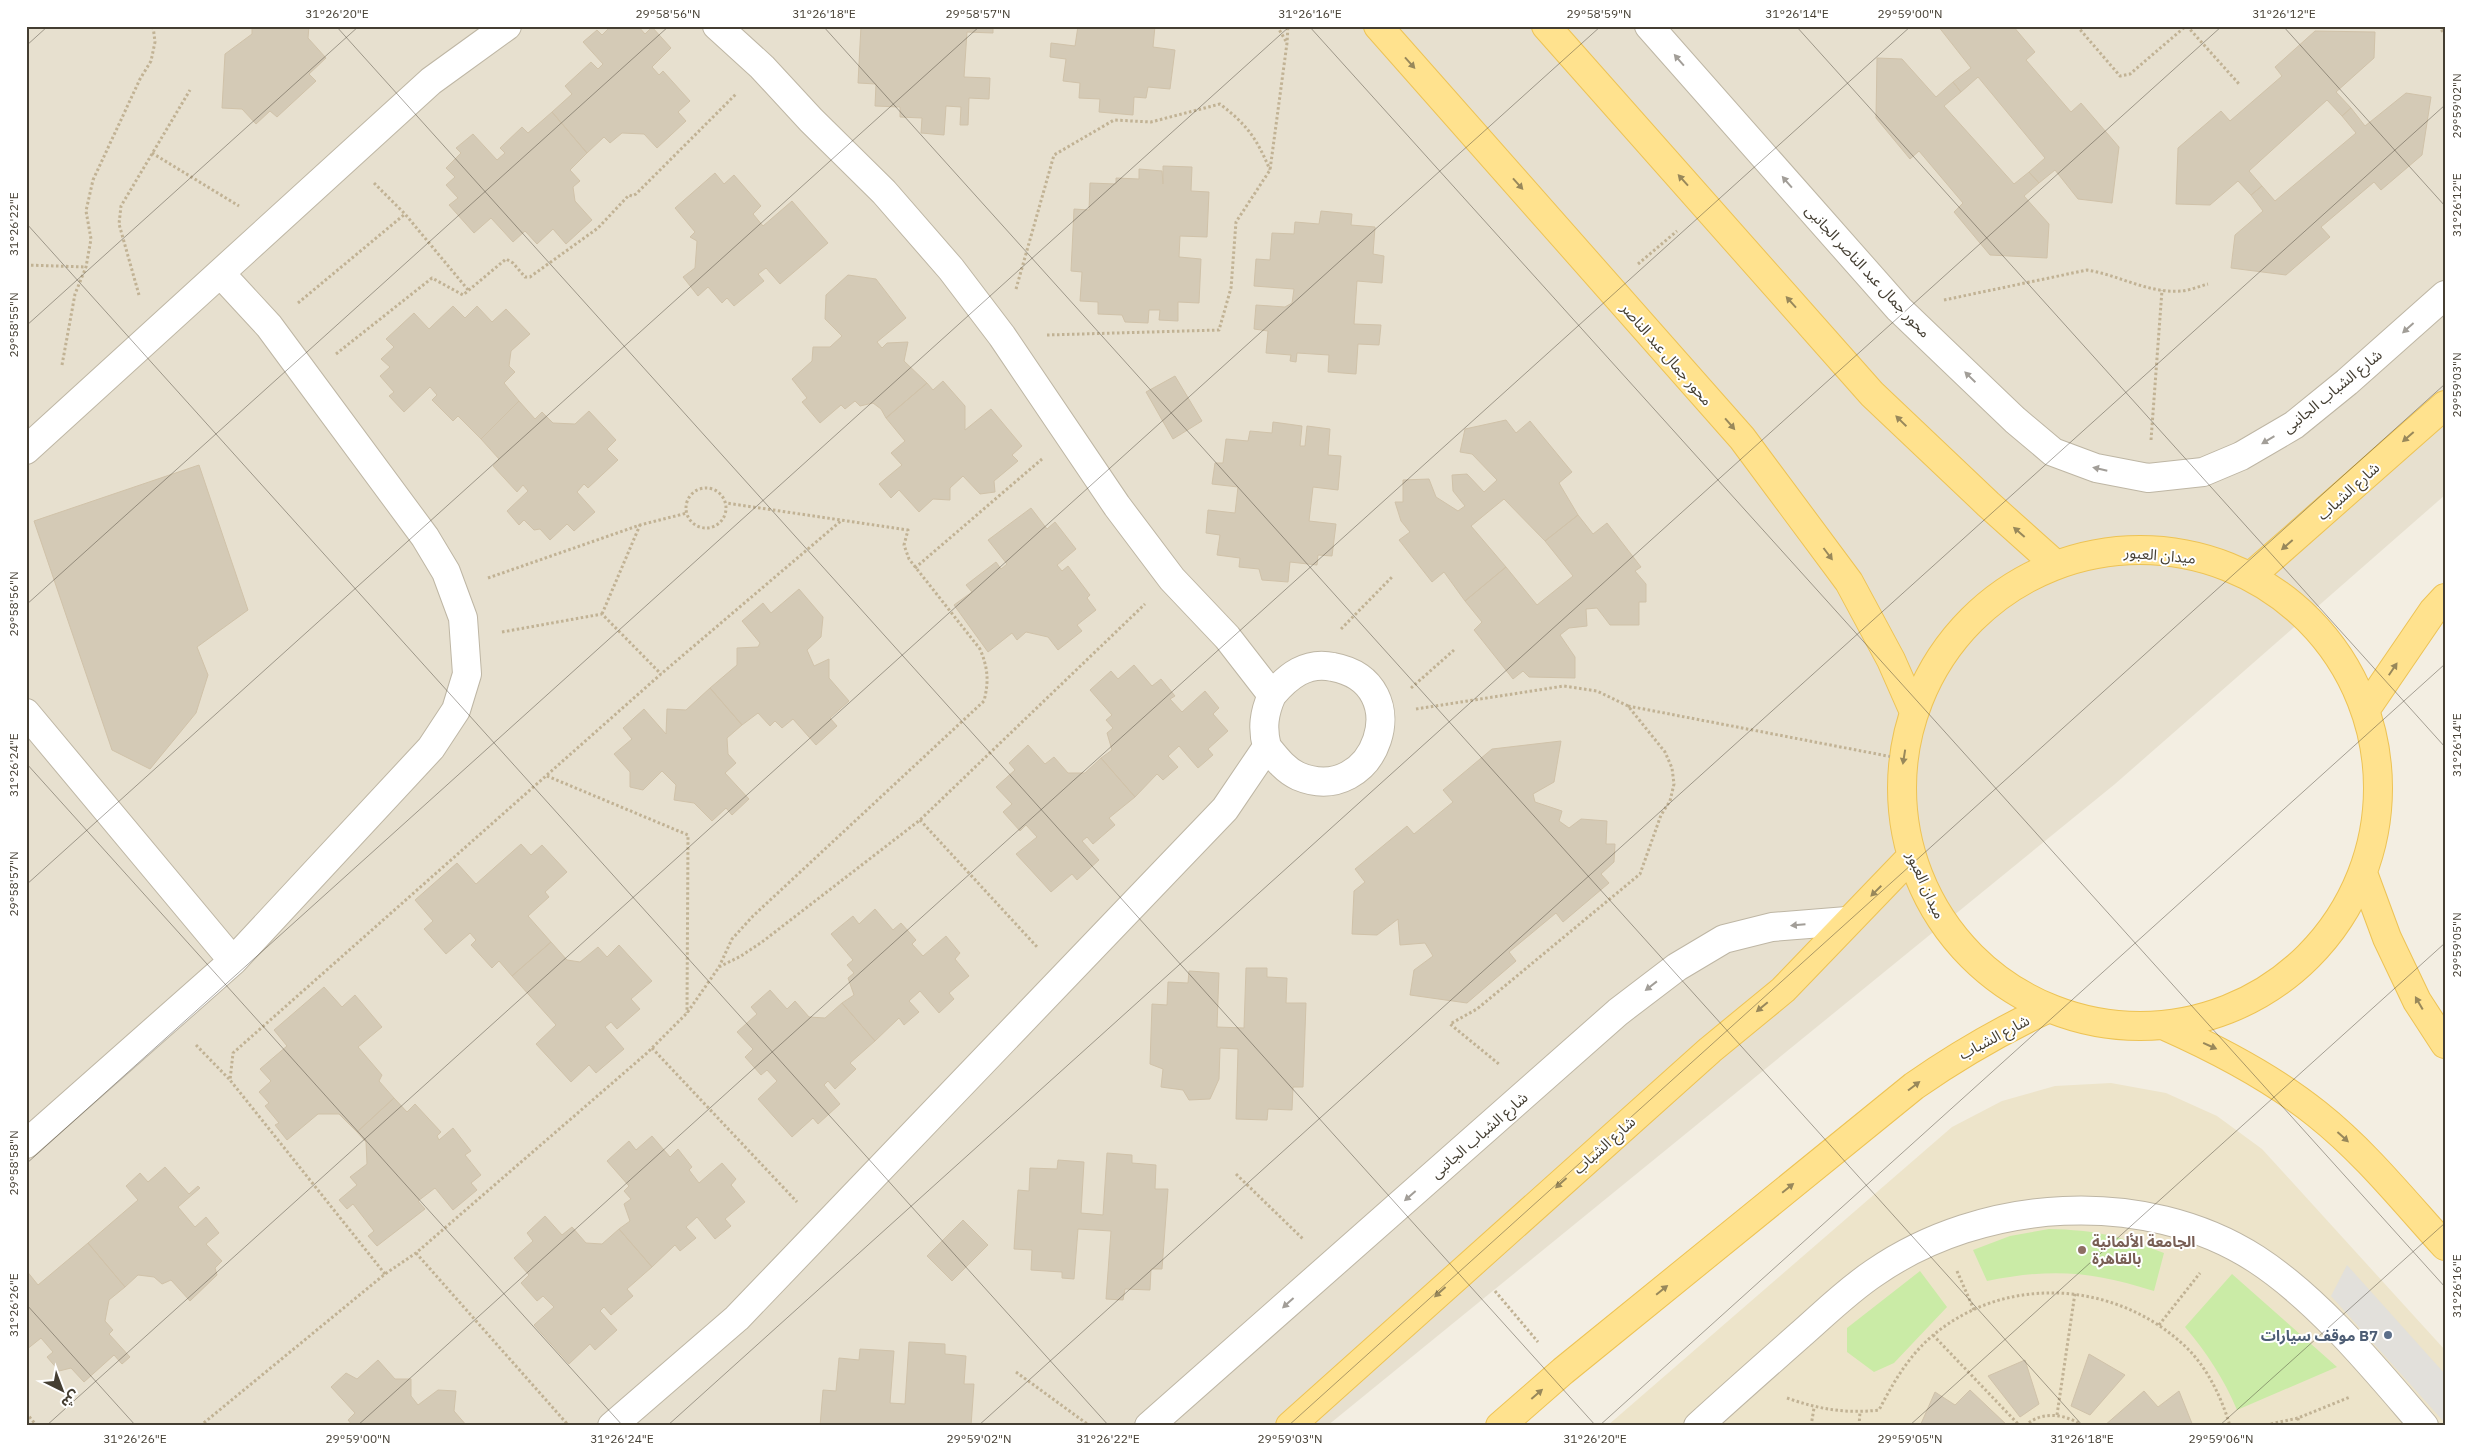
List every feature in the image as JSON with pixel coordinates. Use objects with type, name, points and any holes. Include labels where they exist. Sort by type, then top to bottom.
[{"type":"main road","name":"محور جمال عبد الناصر","points":[[1378,26],[1742,438],[1849,582],[1891,660],[1914,712]]},
{"type":"main road","points":[[1546,26],[1872,394],[1988,504],[2056,565]]},
{"type":"main road","name":"شارع الشباب","points":[[2251,576],[2445,405]]},
{"type":"main road","name":"ميدان العبور","points":[[2125,550],[2195,556],[2251,576],[2300,610],[2333,648],[2366,709],[2378,763],[2377,819],[2363,873],[2344,912],[2317,947],[2285,977],[2248,1000],[2216,1013],[2165,1026],[2105,1025],[2047,1009],[1987,972],[1946,927],[1940,920],[1910,857],[1901,808],[1902,759],[1914,712],[1946,650],[1952,643],[1995,599],[2056,565],[2125,550]]},
{"type":"main road","points":[[2366,709],[2433,611],[2445,598]]},
{"type":"main road","name":"شارع الشباب","points":[[1290,1426],[1710,1050],[1783,990],[1910,857]]},
{"type":"main road","points":[[2363,873],[2387,938],[2417,1000],[2445,1044]]},
{"type":"main road","name":"شارع الشباب","points":[[1500,1426],[1563,1371],[1914,1086],[1951,1060],[1994,1034],[2047,1009]]},
{"type":"main road","points":[[2165,1026],[2219,1050],[2270,1080],[2318,1114],[2361,1154],[2445,1246]]},
{"type":"street","points":[[26,450],[221,274],[431,80],[507,26]]},
{"type":"street","points":[[717,26],[762,67],[884,192],[951,269],[1002,336],[1069,436],[1172,578],[1227,637],[1272,695]]},
{"type":"street","name":"محور جمال عبد الناصر الجانبى","points":[[1649,26],[1899,309],[2015,420],[2053,452],[2096,468],[2148,478]]},
{"type":"street","points":[[26,1144],[233,960],[430,748],[456,710],[467,674],[463,618],[454,590],[425,537],[269,326],[221,274]]},
{"type":"street","name":"شارع الشباب الجانبى","points":[[2148,478],[2203,472],[2241,456],[2294,425],[2347,382],[2445,296]]},
{"type":"street","points":[[1323,665],[1344,669],[1362,679],[1374,695],[1381,715],[1380,736],[1372,755],[1356,770],[1337,779],[1316,781],[1297,775],[1280,762],[1267,748],[1263,733],[1265,710],[1272,695],[1285,679],[1302,669],[1323,665]]},
{"type":"street","points":[[26,714],[233,960]]},
{"type":"street","points":[[612,1426],[737,1318],[823,1229],[1225,809],[1267,748]]},
{"type":"street","name":"شارع الشباب الجانبى","points":[[1149,1426],[1618,1012],[1677,967],[1724,939],[1772,927],[1847,921]]},
{"type":"street","points":[[1698,1426],[1843,1297],[1874,1273],[1908,1252],[1942,1237],[2000,1219],[2057,1211],[2114,1212],[2170,1222],[2225,1241],[2257,1260],[2287,1282],[2314,1306],[2384,1380],[2424,1426]]},
{"type":"path","points":[[61,370],[75,294],[86,267],[90,239],[86,211],[94,180],[140,79],[151,61],[155,42],[153,26]]},
{"type":"path","points":[[1277,26],[1288,43]]},
{"type":"path","points":[[1270,170],[1259,144],[1242,121],[1220,104],[1151,122],[1114,120],[1054,155],[1002,336],[1219,330],[1231,288],[1236,222],[1270,170],[1288,43],[1288,26]]},
{"type":"path","points":[[2077,26],[2120,76],[2130,74],[2186,26],[2239,84]]},
{"type":"path","points":[[2438,26],[2445,34]]},
{"type":"path","points":[[306,378],[432,278],[463,295],[506,259],[513,263],[525,276],[530,276],[598,228],[628,195],[636,194],[762,67]]},
{"type":"path","points":[[151,336],[119,224],[121,206],[190,90]]},
{"type":"path","points":[[152,153],[272,226]]},
{"type":"path","points":[[348,157],[405,214],[469,291]]},
{"type":"path","points":[[1610,288],[1706,206]]},
{"type":"path","points":[[269,326],[405,214]]},
{"type":"path","points":[[26,264],[86,267]]},
{"type":"path","points":[[1899,309],[2087,270],[2107,273],[2162,290],[2182,291],[2208,284]]},
{"type":"path","points":[[2148,478],[2162,290]]},
{"type":"path","points":[[915,568],[1069,436]]},
{"type":"path","points":[[701,488],[712,488],[721,494],[726,503],[726,513],[720,522],[712,527],[701,528],[692,522],[687,513],[687,502],[692,494],[701,488]]},
{"type":"path","points":[[200,1426],[385,1274],[416,1254],[652,1048],[687,1014],[718,967],[732,939],[753,916],[984,700],[988,684],[987,666],[980,649],[915,568],[905,552],[904,545],[908,530],[726,503]]},
{"type":"path","points":[[454,590],[640,525],[687,513]]},
{"type":"path","points":[[230,1080],[233,1053],[661,674],[843,520]]},
{"type":"path","points":[[602,614],[640,525]]},
{"type":"path","points":[[1302,669],[1393,576]]},
{"type":"path","points":[[718,967],[742,956],[762,942],[920,820],[1172,578]]},
{"type":"path","points":[[602,614],[661,674]]},
{"type":"path","points":[[465,638],[602,614]]},
{"type":"path","points":[[1381,715],[1454,650]]},
{"type":"path","points":[[1381,715],[1564,686],[1597,691],[1628,706],[1902,759]]},
{"type":"path","points":[[1529,1090],[1450,1024],[1477,1008],[1640,874],[1661,815],[1670,801],[1674,784],[1672,768],[1665,752],[1628,706]]},
{"type":"path","points":[[546,776],[688,834],[687,1014]]},
{"type":"path","points":[[920,820],[1064,976]]},
{"type":"path","points":[[170,1017],[230,1080],[385,1274]]},
{"type":"path","points":[[652,1048],[823,1229]]},
{"type":"path","points":[[1236,1174],[1330,1266]]},
{"type":"path","points":[[2159,1325],[2225,1241]]},
{"type":"path","points":[[416,1254],[570,1426]]},
{"type":"path","points":[[1472,1264],[1563,1371]]},
{"type":"path","points":[[2057,1415],[2075,1293]]},
{"type":"path","points":[[1751,1378],[1781,1396],[1814,1408],[1860,1412],[1879,1410],[1892,1385],[1908,1361],[1933,1335],[1974,1310],[2024,1294],[2075,1293],[2119,1305],[2159,1325],[2189,1351],[2203,1368],[2218,1394],[2230,1426]]},
{"type":"path","points":[[1933,1335],[2020,1426]]},
{"type":"path","points":[[1016,1372],[1090,1426]]},
{"type":"path","points":[[2261,1426],[2298,1418],[2342,1402],[2384,1380]]},
{"type":"path","points":[[1810,1426],[1814,1408]]},
{"type":"path","points":[[1859,1426],[1860,1412]]},
{"type":"path","points":[[26,1413],[37,1426]]},
{"type":"path","points":[[2025,1426],[2042,1416],[2057,1415],[2072,1418],[2084,1426]]},
{"type":"path","points":[[2298,1418],[2298,1426]]},
{"type":"shaded area","points":[[26,26],[2445,26],[2445,495],[2115,784],[1327,1426],[26,1426]]},
{"type":"shaded area","name":"الجامعة الألمانية بالقاهرة","points":[[2111,1083],[2166,1093],[2217,1116],[2262,1149],[2445,1350],[2445,1426],[1607,1426],[1952,1127],[2002,1101],[2055,1086]]},
{"type":"shaded area","name":"موقف سيارات B7","points":[[2347,1265],[2445,1374],[2445,1423],[2331,1296]]},
{"type":"green space","points":[[2049,1229],[2108,1235],[2164,1253],[2154,1291],[2111,1279],[2071,1274],[2031,1274],[1987,1281],[1973,1250],[2010,1236]]},
{"type":"green space","points":[[1920,1271],[1947,1307],[1894,1363],[1874,1372],[1847,1352],[1847,1328]]},
{"type":"green space","points":[[2232,1274],[2337,1367],[2237,1410],[2214,1367],[2185,1327]]},
{"type":"building","points":[[252,26],[309,26],[308,38],[326,58],[309,74],[316,81],[277,117],[270,111],[256,124],[242,109],[222,108],[225,54],[252,34]]},
{"type":"building","points":[[611,26],[638,26],[645,34],[652,27],[671,48],[652,67],[659,75],[663,71],[690,101],[678,112],[686,121],[657,148],[644,134],[622,133],[610,143],[604,137],[587,153],[552,112],[572,94],[565,86],[591,62],[598,69],[603,64],[583,42],[597,30],[602,35]]},
{"type":"building","points":[[861,26],[993,26],[993,33],[967,32],[964,77],[990,78],[989,99],[969,98],[968,125],[960,125],[961,107],[946,106],[944,135],[921,133],[922,118],[900,117],[900,107],[875,106],[876,84],[858,83]]},
{"type":"building","points":[[1078,26],[1155,26],[1153,47],[1175,50],[1170,89],[1148,87],[1146,98],[1134,97],[1133,115],[1099,112],[1100,99],[1079,98],[1080,83],[1063,81],[1066,59],[1050,57],[1051,43],[1075,46]]},
{"type":"building","points":[[1938,26],[2013,26],[2035,52],[2026,60],[2071,112],[2081,103],[2119,147],[2112,203],[2078,199],[2055,170],[2039,183],[2029,172],[2045,158],[1978,77],[1961,92],[1953,82],[1971,68]]},
{"type":"building","points":[[2315,31],[2375,32],[2374,58],[2336,92],[2351,108],[2342,116],[2327,100],[2249,171],[2262,186],[2251,195],[2238,181],[2210,205],[2176,204],[2178,148],[2221,111],[2230,121],[2282,76],[2275,67]]},
{"type":"building","points":[[1877,58],[1902,59],[1936,97],[1953,82],[1961,92],[1944,106],[2014,184],[2029,172],[2039,183],[2024,196],[2049,224],[2047,258],[1990,255],[1954,212],[1963,203],[1919,151],[1910,159],[1876,118]]},
{"type":"building","points":[[2406,93],[2431,97],[2422,155],[2381,190],[2374,182],[2321,227],[2330,237],[2286,275],[2231,268],[2235,235],[2263,211],[2251,195],[2262,186],[2275,201],[2356,133],[2342,116],[2351,108],[2365,126]]},
{"type":"building","points":[[552,112],[587,153],[570,170],[580,181],[573,187],[575,201],[592,220],[566,244],[553,229],[537,244],[525,231],[513,242],[491,218],[474,233],[449,205],[458,198],[446,185],[455,177],[446,168],[461,153],[456,148],[473,134],[497,160],[505,153],[500,148],[522,127],[528,133]]},
{"type":"building","points":[[1163,166],[1192,167],[1191,191],[1209,192],[1207,237],[1180,236],[1179,257],[1201,259],[1199,303],[1178,302],[1178,321],[1159,320],[1160,310],[1149,310],[1148,323],[1125,322],[1122,315],[1098,314],[1098,302],[1080,301],[1082,272],[1071,271],[1074,209],[1089,210],[1090,183],[1116,184],[1116,178],[1139,179],[1139,169],[1162,171],[1163,184]]},
{"type":"building","points":[[715,173],[724,184],[734,175],[761,206],[753,214],[763,226],[792,201],[828,243],[780,284],[766,268],[758,274],[764,281],[734,306],[727,298],[722,303],[708,287],[698,296],[683,277],[695,268],[697,241],[690,237],[695,232],[675,208]]},
{"type":"building","points":[[1321,211],[1352,214],[1351,225],[1375,227],[1373,254],[1384,256],[1382,283],[1357,281],[1354,324],[1381,325],[1379,345],[1358,344],[1356,374],[1328,372],[1329,355],[1297,353],[1296,362],[1290,361],[1291,355],[1266,353],[1268,331],[1254,329],[1256,305],[1285,307],[1292,303],[1294,289],[1254,286],[1256,259],[1270,260],[1272,233],[1294,234],[1295,222],[1319,224]]},
{"type":"building","points":[[848,275],[876,279],[906,318],[877,342],[882,348],[887,343],[908,342],[904,361],[927,383],[886,418],[881,409],[873,403],[860,406],[855,401],[845,409],[841,405],[820,423],[802,402],[807,398],[792,379],[812,361],[813,347],[830,347],[842,336],[825,319],[826,295]]},
{"type":"building","points":[[453,306],[465,318],[477,306],[492,322],[506,309],[530,334],[511,351],[509,366],[515,372],[504,383],[519,401],[481,439],[458,416],[453,421],[432,400],[437,395],[430,387],[404,412],[389,396],[394,392],[380,376],[390,367],[381,359],[394,347],[386,339],[414,313],[429,329]]},
{"type":"building","points":[[1175,376],[1202,421],[1173,439],[1146,392]]},
{"type":"building","points":[[943,381],[965,406],[965,430],[991,409],[1022,446],[1012,455],[1018,461],[994,481],[995,492],[980,494],[963,476],[950,488],[950,500],[933,499],[919,512],[899,490],[891,498],[879,484],[902,465],[891,453],[905,441],[886,418],[927,383],[933,390]]},
{"type":"building","points":[[519,401],[535,419],[542,412],[553,423],[575,424],[589,411],[616,440],[607,449],[618,460],[588,488],[584,484],[577,492],[595,512],[574,531],[567,524],[550,540],[540,529],[534,530],[524,520],[519,525],[507,511],[528,491],[523,485],[517,492],[493,466],[499,459],[481,439]]},
{"type":"building","points":[[1506,420],[1516,433],[1530,421],[1572,472],[1559,483],[1578,515],[1545,541],[1504,499],[1471,526],[1506,567],[1465,601],[1444,572],[1432,582],[1399,540],[1410,532],[1401,521],[1395,502],[1403,502],[1403,480],[1429,479],[1436,497],[1458,511],[1465,506],[1453,491],[1452,475],[1467,474],[1484,492],[1497,480],[1472,454],[1460,452],[1465,429]]},
{"type":"building","points":[[1273,422],[1302,426],[1300,446],[1305,446],[1307,426],[1330,429],[1328,455],[1341,456],[1338,490],[1313,487],[1309,521],[1336,524],[1332,556],[1318,555],[1317,565],[1290,562],[1288,582],[1262,580],[1259,569],[1239,567],[1240,558],[1217,555],[1220,535],[1206,533],[1208,510],[1235,513],[1238,487],[1212,484],[1215,463],[1223,463],[1226,439],[1248,441],[1250,431],[1272,433]]},
{"type":"building","points":[[199,465],[248,610],[197,647],[208,675],[196,713],[150,769],[112,750],[34,521]]},
{"type":"building","points":[[1031,508],[1047,529],[1055,522],[1076,549],[1057,565],[1062,571],[1068,566],[1090,595],[1087,598],[1096,610],[1077,625],[1082,631],[1058,650],[1048,637],[1026,632],[1017,640],[1012,633],[988,652],[954,605],[972,592],[966,585],[996,562],[1001,569],[1007,564],[988,540]]},
{"type":"building","points":[[1578,515],[1593,534],[1607,523],[1641,567],[1635,571],[1646,584],[1646,602],[1639,602],[1639,625],[1610,625],[1597,608],[1586,609],[1587,626],[1569,628],[1560,635],[1575,657],[1575,678],[1529,677],[1523,671],[1513,679],[1474,630],[1482,622],[1465,601],[1506,567],[1537,605],[1573,576],[1545,541]]},
{"type":"building","points":[[799,589],[823,617],[821,637],[807,650],[814,666],[829,659],[829,678],[849,701],[830,718],[837,726],[816,745],[793,719],[782,728],[775,721],[770,726],[758,713],[742,725],[710,688],[737,665],[737,648],[758,647],[760,643],[742,621],[763,603],[771,613]]},
{"type":"building","points":[[1134,665],[1152,686],[1161,679],[1175,696],[1170,699],[1182,712],[1205,691],[1219,708],[1213,714],[1228,731],[1208,749],[1213,755],[1198,768],[1179,746],[1168,756],[1178,767],[1163,780],[1157,774],[1135,797],[1101,758],[1112,750],[1107,733],[1113,728],[1106,720],[1112,715],[1090,690],[1111,671],[1118,679]]},
{"type":"building","points":[[710,688],[742,725],[727,738],[728,754],[736,763],[725,773],[749,799],[732,815],[726,808],[712,821],[694,803],[674,800],[676,785],[662,771],[643,790],[630,787],[630,772],[614,754],[632,739],[623,728],[644,709],[666,734],[667,709],[686,710]]},
{"type":"building","points":[[1561,741],[1554,782],[1533,794],[1535,802],[1562,811],[1559,821],[1569,828],[1581,819],[1607,821],[1606,844],[1615,844],[1614,862],[1601,874],[1609,883],[1563,922],[1556,913],[1509,952],[1516,961],[1467,1003],[1410,995],[1414,970],[1433,956],[1425,943],[1400,945],[1398,919],[1377,935],[1352,934],[1354,891],[1365,882],[1355,869],[1407,826],[1414,834],[1453,802],[1443,790],[1492,749]]},
{"type":"building","points":[[1028,745],[1045,764],[1054,757],[1068,773],[1085,773],[1101,758],[1135,797],[1109,818],[1115,825],[1093,844],[1087,837],[1082,841],[1099,860],[1077,880],[1072,874],[1051,892],[1016,854],[1037,837],[1026,825],[1020,831],[1003,812],[1012,804],[996,787],[1015,770],[1009,763]]},
{"type":"building","points":[[521,844],[531,855],[542,845],[567,872],[545,892],[549,897],[528,916],[551,942],[512,976],[499,961],[492,968],[471,945],[476,940],[470,933],[446,954],[424,929],[433,921],[415,900],[457,863],[476,884]]},
{"type":"building","points":[[875,909],[893,930],[901,923],[916,940],[912,944],[923,956],[946,936],[960,953],[955,959],[969,976],[949,993],[954,999],[939,1013],[920,991],[909,1001],[919,1012],[904,1025],[899,1018],[875,1041],[842,1003],[854,995],[848,978],[854,973],[847,965],[853,960],[831,934],[853,916],[859,924]]},
{"type":"building","points":[[551,942],[567,960],[580,962],[598,947],[607,957],[619,945],[652,981],[631,999],[640,1009],[617,1029],[611,1022],[605,1027],[624,1049],[596,1073],[589,1065],[571,1082],[536,1044],[556,1025],[512,976]]},
{"type":"building","points":[[1246,968],[1267,968],[1267,977],[1287,978],[1286,1003],[1306,1003],[1303,1087],[1293,1087],[1292,1110],[1268,1109],[1267,1120],[1236,1119],[1238,1049],[1220,1048],[1219,1079],[1210,1099],[1189,1100],[1183,1090],[1161,1087],[1163,1069],[1150,1064],[1152,1004],[1167,1005],[1168,982],[1188,983],[1189,971],[1219,973],[1217,1027],[1244,1028]]},
{"type":"building","points":[[324,987],[342,1007],[355,995],[382,1027],[358,1047],[382,1075],[379,1081],[394,1098],[357,1132],[339,1114],[318,1114],[287,1140],[275,1125],[279,1123],[265,1106],[269,1103],[259,1092],[271,1081],[260,1069],[287,1046],[274,1030]]},
{"type":"building","points":[[770,990],[787,1009],[795,1001],[809,1017],[825,1018],[842,1003],[875,1041],[850,1063],[856,1069],[835,1089],[828,1081],[824,1085],[840,1104],[818,1124],[813,1118],[792,1137],[758,1099],[777,1081],[767,1070],[761,1075],[745,1057],[753,1049],[737,1032],[757,1014],[751,1007]]},
{"type":"building","points":[[394,1098],[407,1112],[415,1104],[441,1132],[437,1136],[439,1140],[453,1128],[471,1151],[465,1155],[481,1175],[471,1183],[477,1190],[453,1210],[435,1188],[418,1201],[425,1209],[377,1246],[368,1236],[374,1231],[353,1204],[347,1209],[339,1200],[357,1185],[350,1177],[367,1164],[366,1142],[357,1132]]},
{"type":"building","points":[[652,1136],[670,1157],[678,1149],[692,1167],[689,1170],[699,1183],[722,1163],[736,1179],[731,1185],[745,1202],[725,1219],[731,1226],[715,1239],[697,1217],[686,1227],[696,1238],[680,1251],[675,1245],[652,1267],[619,1229],[630,1221],[624,1204],[631,1199],[624,1191],[629,1186],[607,1161],[629,1141],[636,1150]]},
{"type":"building","points":[[1107,1153],[1132,1155],[1132,1163],[1156,1165],[1155,1189],[1168,1189],[1162,1269],[1151,1269],[1150,1290],[1125,1289],[1123,1300],[1106,1299],[1111,1231],[1078,1229],[1074,1279],[1062,1278],[1062,1272],[1031,1270],[1032,1250],[1014,1249],[1018,1190],[1029,1191],[1030,1168],[1057,1169],[1058,1160],[1084,1162],[1081,1213],[1103,1215]]},
{"type":"building","points":[[165,1167],[189,1194],[198,1186],[200,1188],[178,1207],[195,1227],[206,1217],[219,1233],[206,1244],[222,1261],[215,1268],[217,1275],[190,1301],[171,1280],[162,1284],[154,1277],[138,1275],[125,1287],[88,1243],[138,1200],[126,1186],[140,1173],[148,1182]]},
{"type":"building","points":[[545,1216],[562,1235],[572,1227],[586,1243],[602,1244],[619,1229],[652,1267],[627,1289],[633,1296],[611,1315],[604,1307],[600,1311],[617,1330],[595,1350],[590,1344],[569,1364],[534,1325],[554,1307],[543,1296],[537,1301],[521,1283],[529,1275],[514,1258],[533,1241],[527,1233]]},
{"type":"building","points":[[963,1220],[988,1245],[952,1281],[927,1256]]},
{"type":"building","points":[[88,1243],[125,1287],[109,1300],[105,1321],[113,1330],[109,1334],[130,1357],[122,1364],[114,1355],[84,1382],[71,1368],[59,1371],[47,1357],[53,1352],[41,1338],[26,1350],[26,1270],[38,1285]]},
{"type":"building","points":[[909,1342],[945,1344],[945,1354],[966,1356],[964,1384],[974,1384],[971,1426],[820,1426],[823,1390],[836,1391],[839,1358],[859,1360],[860,1349],[894,1351],[890,1403],[905,1404]]},
{"type":"building","points":[[2089,1354],[2125,1375],[2090,1415],[2071,1406]]},
{"type":"building","points":[[378,1360],[395,1379],[411,1379],[411,1396],[418,1405],[438,1390],[456,1391],[454,1411],[467,1426],[353,1426],[348,1420],[355,1413],[331,1387],[346,1373],[357,1379]]},
{"type":"building","points":[[2025,1360],[2039,1404],[2020,1417],[1988,1376]]},
{"type":"building","points":[[1970,1390],[2008,1426],[1920,1426],[1935,1392],[1955,1405]]},
{"type":"building","points":[[2144,1391],[2158,1407],[2179,1391],[2193,1426],[2104,1426]]},
{"type":"place","name":"الجامعة الألمانية بالقاهرة","points":[[2082,1250]]},
{"type":"place","name":"موقف سيارات B7","points":[[2388,1335]]}]
